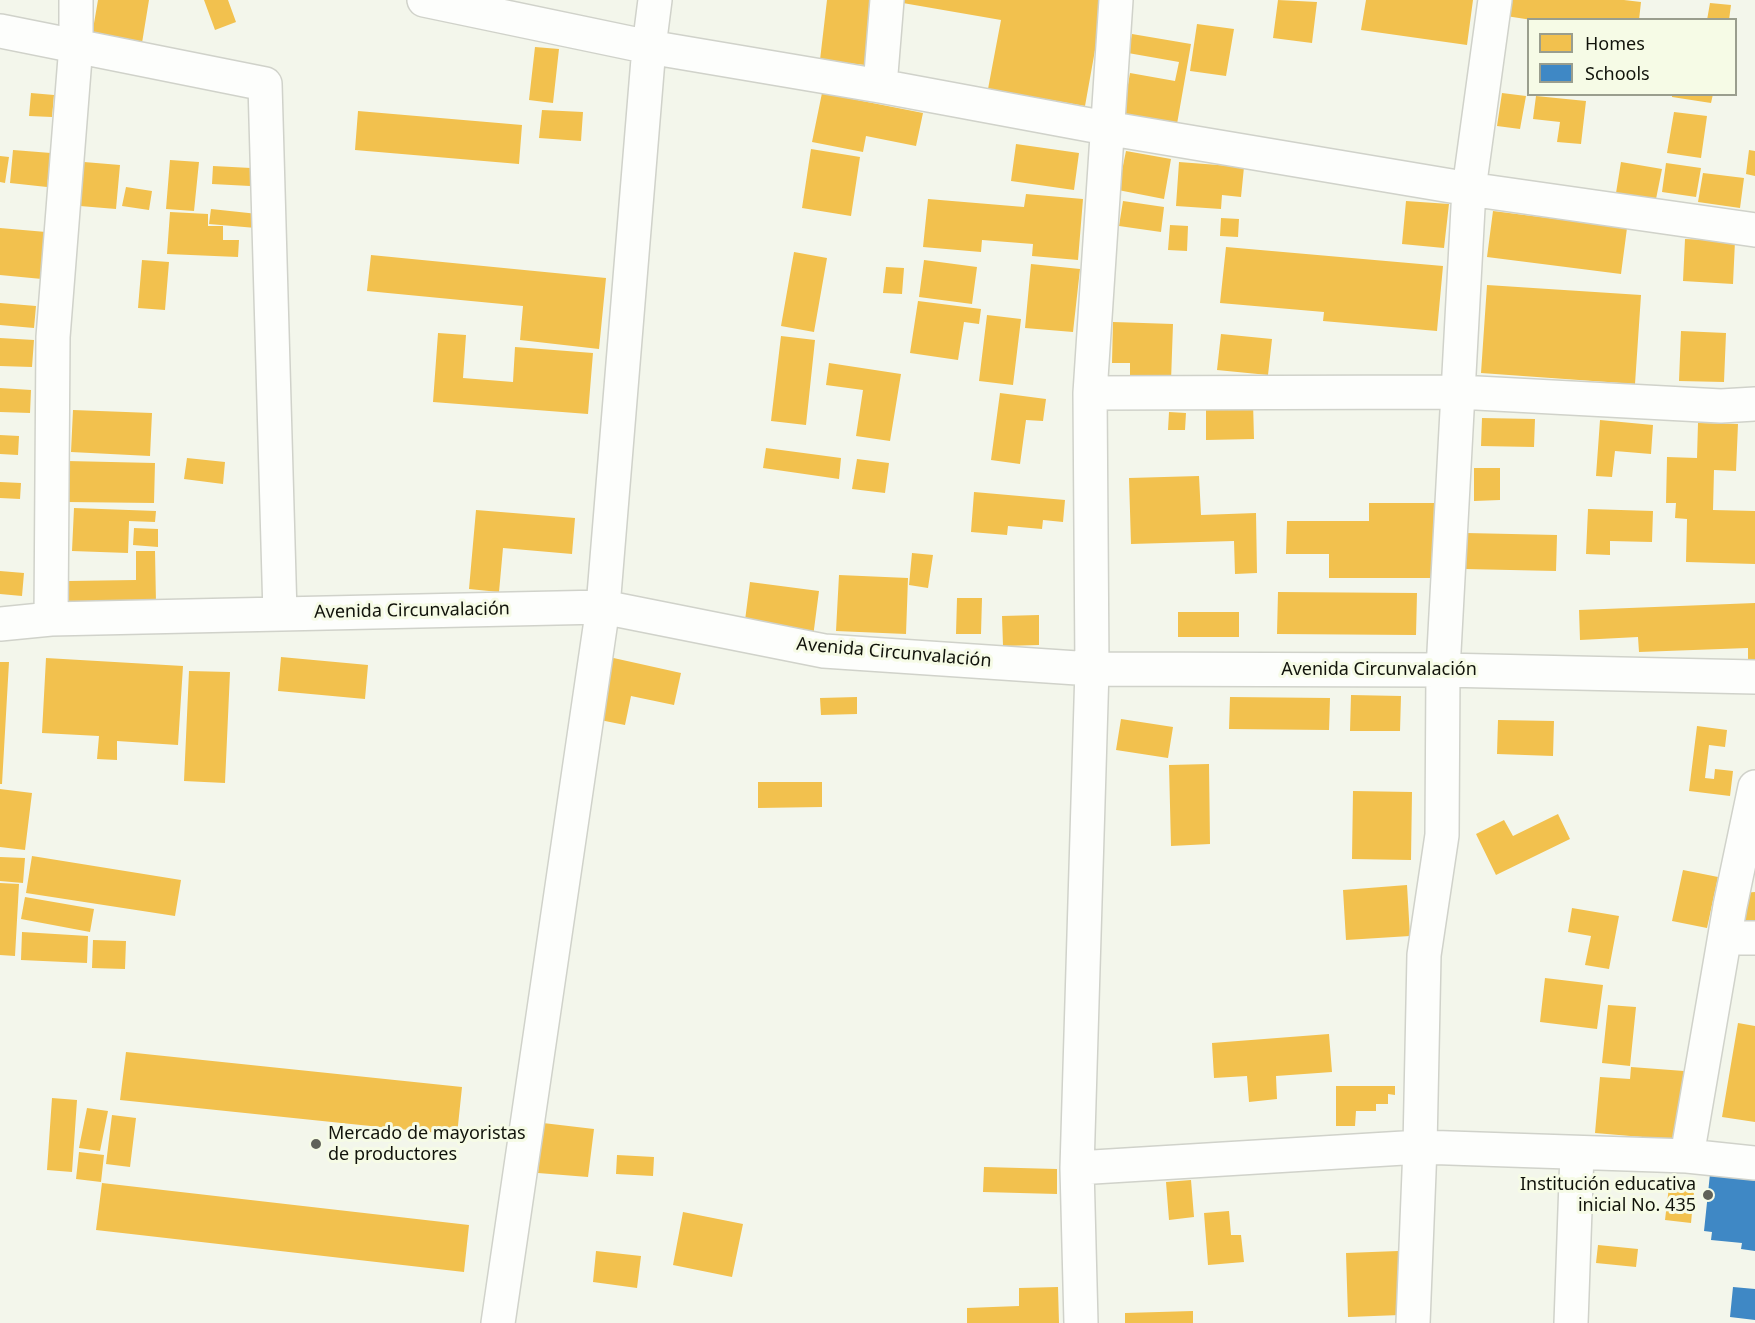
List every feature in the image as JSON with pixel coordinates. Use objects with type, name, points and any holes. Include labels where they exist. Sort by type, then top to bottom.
[{"type":"street","points":[[51,619],[53,337],[76,45],[76,0]]},
{"type":"street","points":[[424,0],[649,46],[1106,128],[1469,189],[1755,230]]},
{"type":"street","points":[[498,1323],[603,608],[649,46],[655,0]]},
{"type":"street","points":[[880,86],[887,0]]},
{"type":"street","points":[[1081,1323],[1077,1168],[1092,669],[1090,393],[1116,0]]},
{"type":"street","points":[[1413,1323],[1424,955],[1442,835],[1443,670],[1469,189],[1496,0]]},
{"type":"street","points":[[0,31],[265,84],[280,614]]},
{"type":"street","points":[[1090,393],[1458,392],[1721,406],[1755,404]]},
{"type":"street","name":"Avenida Circunvalación","points":[[0,624],[51,619],[603,608],[824,651],[1092,669],[1443,670],[1755,677]]},
{"type":"street","points":[[1687,1156],[1740,938],[1755,787]]},
{"type":"street","points":[[1077,1168],[1420,1147],[1687,1156],[1755,1163]]},
{"type":"street","points":[[1571,1323],[1577,1153]]},
{"type":"building: Homes","points":[[98,0],[149,0],[142,43],[92,35]]},
{"type":"building: Homes","points":[[204,0],[228,0],[236,22],[215,30]]},
{"type":"building: Homes","points":[[827,0],[874,0],[865,65],[820,60]]},
{"type":"building: Homes","points":[[898,0],[1104,0],[1085,106],[988,89],[1001,20],[897,2]]},
{"type":"building: Homes","points":[[1278,0],[1317,2],[1312,43],[1273,38]]},
{"type":"building: Homes","points":[[1366,0],[1473,0],[1467,45],[1361,30]]},
{"type":"building: Homes","points":[[1508,0],[1641,2],[1639,18],[1527,19],[1506,16]]},
{"type":"building: Homes","points":[[1710,3],[1731,5],[1729,18],[1707,18]]},
{"type":"building: Homes","points":[[1197,24],[1234,29],[1226,76],[1190,71]]},
{"type":"building: Homes","points":[[1132,34],[1191,44],[1177,124],[1123,114],[1130,73],[1175,81],[1179,62],[1128,53]]},
{"type":"building: Homes","points":[[535,47],[559,49],[553,103],[529,100]]},
{"type":"building: Homes","points":[[31,93],[54,95],[52,117],[29,116]]},
{"type":"building: Homes","points":[[822,93],[923,113],[916,146],[866,136],[863,152],[812,142]]},
{"type":"building: Homes","points":[[1502,93],[1526,96],[1520,129],[1497,126]]},
{"type":"building: Homes","points":[[1536,96],[1586,101],[1581,144],[1557,142],[1560,122],[1533,119]]},
{"type":"building: Homes","points":[[1672,96],[1713,96],[1711,103]]},
{"type":"building: Homes","points":[[542,110],[583,112],[581,141],[539,138]]},
{"type":"building: Homes","points":[[358,111],[522,125],[519,164],[355,150]]},
{"type":"building: Homes","points":[[1674,112],[1707,116],[1701,158],[1667,153]]},
{"type":"building: Homes","points":[[1016,144],[1079,153],[1074,190],[1011,181]]},
{"type":"building: Homes","points":[[811,149],[860,157],[851,216],[802,208]]},
{"type":"building: Homes","points":[[13,150],[51,153],[47,187],[10,183]]},
{"type":"building: Homes","points":[[1749,150],[1755,151],[1755,176],[1746,174]]},
{"type":"building: Homes","points":[[1126,151],[1171,159],[1164,199],[1118,190]]},
{"type":"building: Homes","points":[[0,156],[9,157],[5,183],[0,182]]},
{"type":"building: Homes","points":[[170,160],[199,162],[194,211],[166,209]]},
{"type":"building: Homes","points":[[84,162],[120,165],[116,209],[80,206]]},
{"type":"building: Homes","points":[[1179,162],[1244,167],[1241,197],[1222,195],[1221,209],[1176,206]]},
{"type":"building: Homes","points":[[1621,162],[1662,169],[1656,199],[1616,193]]},
{"type":"building: Homes","points":[[1666,163],[1701,168],[1696,197],[1662,192]]},
{"type":"building: Homes","points":[[213,166],[251,168],[250,186],[212,184]]},
{"type":"building: Homes","points":[[1703,173],[1744,178],[1740,208],[1698,202]]},
{"type":"building: Homes","points":[[126,187],[152,191],[149,210],[122,206]]},
{"type":"building: Homes","points":[[1026,194],[1083,199],[1078,260],[1032,256],[1033,244],[982,240],[981,252],[923,247],[928,199],[1024,207]]},
{"type":"building: Homes","points":[[1123,201],[1164,207],[1161,232],[1119,226]]},
{"type":"building: Homes","points":[[1406,201],[1449,204],[1444,248],[1402,244]]},
{"type":"building: Homes","points":[[211,209],[258,214],[256,228],[209,224]]},
{"type":"building: Homes","points":[[1493,211],[1627,228],[1621,274],[1487,257]]},
{"type":"building: Homes","points":[[170,212],[208,214],[208,226],[223,226],[223,240],[239,240],[238,257],[167,254]]},
{"type":"building: Homes","points":[[1221,218],[1239,219],[1238,237],[1220,236]]},
{"type":"building: Homes","points":[[1170,225],[1188,226],[1187,251],[1168,250]]},
{"type":"building: Homes","points":[[0,228],[46,232],[42,279],[0,275]]},
{"type":"building: Homes","points":[[1685,239],[1735,241],[1733,284],[1683,281]]},
{"type":"building: Homes","points":[[1226,247],[1443,266],[1437,331],[1323,321],[1324,312],[1220,303]]},
{"type":"building: Homes","points":[[794,252],[827,258],[814,332],[781,326]]},
{"type":"building: Homes","points":[[371,255],[606,278],[599,349],[520,340],[523,306],[367,291]]},
{"type":"building: Homes","points":[[142,260],[169,262],[165,310],[138,308]]},
{"type":"building: Homes","points":[[924,260],[977,267],[972,304],[919,297]]},
{"type":"building: Homes","points":[[1031,264],[1080,269],[1073,332],[1025,328]]},
{"type":"building: Homes","points":[[886,267],[904,268],[902,294],[883,293]]},
{"type":"building: Homes","points":[[1487,285],[1641,295],[1635,384],[1481,373]]},
{"type":"building: Homes","points":[[918,301],[981,309],[979,324],[964,322],[958,360],[910,353]]},
{"type":"building: Homes","points":[[0,303],[36,306],[34,328],[0,325]]},
{"type":"building: Homes","points":[[987,315],[1021,319],[1013,385],[979,381]]},
{"type":"building: Homes","points":[[1113,322],[1173,324],[1171,381],[1130,379],[1130,363],[1112,363]]},
{"type":"building: Homes","points":[[1681,331],[1726,333],[1724,382],[1679,381]]},
{"type":"building: Homes","points":[[438,333],[466,335],[463,378],[513,382],[515,347],[593,353],[588,414],[433,402]]},
{"type":"building: Homes","points":[[1221,334],[1272,339],[1268,375],[1217,370]]},
{"type":"building: Homes","points":[[781,336],[815,340],[806,425],[771,421]]},
{"type":"building: Homes","points":[[0,338],[34,340],[32,367],[0,366]]},
{"type":"building: Homes","points":[[829,363],[901,374],[890,441],[856,436],[863,390],[826,385]]},
{"type":"building: Homes","points":[[0,388],[31,390],[30,413],[0,412]]},
{"type":"building: Homes","points":[[1000,393],[1046,399],[1043,421],[1026,420],[1020,464],[991,460]]},
{"type":"building: Homes","points":[[1253,402],[1254,439],[1206,440],[1206,403]]},
{"type":"building: Homes","points":[[73,410],[152,413],[150,456],[71,452]]},
{"type":"building: Homes","points":[[1169,412],[1186,413],[1185,430],[1168,430]]},
{"type":"building: Homes","points":[[1482,418],[1535,419],[1534,447],[1481,446]]},
{"type":"building: Homes","points":[[1600,420],[1653,425],[1651,454],[1615,451],[1612,477],[1596,476]]},
{"type":"building: Homes","points":[[1698,423],[1738,424],[1736,471],[1714,470],[1713,510],[1755,511],[1755,564],[1686,562],[1687,519],[1675,518],[1676,503],[1666,503],[1667,457],[1697,458]]},
{"type":"building: Homes","points":[[0,435],[19,436],[18,455],[0,454]]},
{"type":"building: Homes","points":[[766,448],[841,458],[839,479],[763,468]]},
{"type":"building: Homes","points":[[187,458],[225,462],[223,484],[184,479]]},
{"type":"building: Homes","points":[[857,459],[889,463],[885,493],[852,489]]},
{"type":"building: Homes","points":[[67,461],[155,463],[154,503],[67,502]]},
{"type":"building: Homes","points":[[1474,468],[1500,468],[1500,500],[1474,501]]},
{"type":"building: Homes","points":[[1199,476],[1201,515],[1256,513],[1257,573],[1235,574],[1234,541],[1131,544],[1129,478]]},
{"type":"building: Homes","points":[[0,482],[21,483],[20,499],[0,498]]},
{"type":"building: Homes","points":[[974,492],[1065,500],[1063,522],[1043,520],[1042,529],[1008,526],[1007,535],[971,532]]},
{"type":"building: Homes","points":[[1369,503],[1434,503],[1433,578],[1329,578],[1329,554],[1286,554],[1287,521],[1369,521]]},
{"type":"building: Homes","points":[[74,508],[156,511],[155,522],[129,521],[128,553],[72,551]]},
{"type":"building: Homes","points":[[1588,509],[1653,511],[1652,542],[1610,541],[1610,555],[1586,554]]},
{"type":"building: Homes","points":[[476,510],[575,518],[572,554],[503,548],[499,592],[469,589]]},
{"type":"building: Homes","points":[[134,528],[158,529],[158,547],[133,545]]},
{"type":"building: Homes","points":[[1466,533],[1557,535],[1556,571],[1465,569]]},
{"type":"building: Homes","points":[[136,551],[155,551],[156,603],[69,604],[69,581],[136,580]]},
{"type":"building: Homes","points":[[912,553],[933,555],[928,588],[909,585]]},
{"type":"building: Homes","points":[[0,571],[24,573],[22,596],[0,594]]},
{"type":"building: Homes","points":[[839,575],[908,578],[906,634],[836,631]]},
{"type":"building: Homes","points":[[750,582],[819,591],[813,637],[744,628]]},
{"type":"building: Homes","points":[[1278,592],[1417,593],[1416,635],[1277,634]]},
{"type":"building: Homes","points":[[957,598],[982,598],[981,634],[956,634]]},
{"type":"building: Homes","points":[[1755,603],[1755,668],[1748,668],[1748,648],[1639,652],[1638,637],[1580,640],[1579,610]]},
{"type":"building: Homes","points":[[1178,612],[1239,612],[1239,637],[1178,637]]},
{"type":"building: Homes","points":[[1039,615],[1039,645],[1003,646],[1002,616]]},
{"type":"building: Homes","points":[[281,657],[368,665],[365,699],[278,691]]},
{"type":"building: Homes","points":[[609,657],[681,673],[674,705],[631,696],[625,725],[595,719]]},
{"type":"building: Homes","points":[[46,658],[183,666],[178,745],[117,741],[117,760],[97,759],[99,736],[42,733]]},
{"type":"building: Homes","points":[[0,662],[9,662],[2,784],[0,784]]},
{"type":"building: Homes","points":[[189,671],[230,672],[225,783],[184,781]]},
{"type":"building: Homes","points":[[1351,695],[1401,696],[1400,731],[1350,731]]},
{"type":"building: Homes","points":[[857,697],[857,714],[821,715],[820,698]]},
{"type":"building: Homes","points":[[1230,697],[1330,698],[1329,730],[1229,729]]},
{"type":"building: Homes","points":[[1121,719],[1173,727],[1168,758],[1116,750]]},
{"type":"building: Homes","points":[[1498,720],[1554,721],[1553,756],[1497,754]]},
{"type":"building: Homes","points":[[1697,726],[1727,730],[1725,747],[1709,745],[1705,778],[1714,779],[1715,769],[1733,771],[1730,796],[1689,791]]},
{"type":"building: Homes","points":[[1209,764],[1210,844],[1171,846],[1169,765]]},
{"type":"building: Homes","points":[[758,782],[822,782],[822,807],[758,808]]},
{"type":"building: Homes","points":[[0,789],[32,793],[25,850],[0,847]]},
{"type":"building: Homes","points":[[1353,791],[1412,792],[1411,860],[1352,859]]},
{"type":"building: Homes","points":[[1558,814],[1570,839],[1496,875],[1476,834],[1504,820],[1513,836]]},
{"type":"building: Homes","points":[[32,856],[181,880],[175,916],[26,893]]},
{"type":"building: Homes","points":[[0,857],[25,858],[23,883],[0,881]]},
{"type":"building: Homes","points":[[1683,870],[1718,877],[1707,928],[1672,921]]},
{"type":"building: Homes","points":[[0,883],[19,884],[15,956],[0,955]]},
{"type":"building: Homes","points":[[1407,885],[1410,936],[1346,940],[1343,890]]},
{"type":"building: Homes","points":[[1755,892],[1755,931],[1745,932],[1741,893]]},
{"type":"building: Homes","points":[[25,897],[94,909],[90,932],[21,919]]},
{"type":"building: Homes","points":[[1572,908],[1619,916],[1609,969],[1585,965],[1591,936],[1568,932]]},
{"type":"building: Homes","points":[[22,932],[88,936],[87,963],[21,960]]},
{"type":"building: Homes","points":[[93,940],[126,941],[125,969],[92,968]]},
{"type":"building: Homes","points":[[1545,978],[1603,985],[1597,1029],[1540,1022]]},
{"type":"building: Homes","points":[[1608,1005],[1636,1007],[1630,1066],[1602,1063]]},
{"type":"building: Homes","points":[[1738,1023],[1755,1026],[1755,1122],[1722,1117]]},
{"type":"building: Homes","points":[[1329,1034],[1332,1072],[1276,1076],[1277,1099],[1249,1102],[1247,1076],[1214,1078],[1212,1043]]},
{"type":"building: Homes","points":[[126,1052],[462,1087],[457,1135],[120,1100]]},
{"type":"building: Homes","points":[[1631,1067],[1684,1071],[1678,1140],[1595,1133],[1600,1077],[1630,1079]]},
{"type":"building: Homes","points":[[1336,1086],[1395,1086],[1395,1095],[1388,1094],[1388,1104],[1376,1104],[1376,1111],[1356,1111],[1355,1126],[1336,1126]]},
{"type":"building: Homes","points":[[52,1098],[77,1100],[72,1172],[47,1170]]},
{"type":"building: Homes","points":[[87,1108],[108,1111],[100,1151],[79,1148]]},
{"type":"building: Homes","points":[[112,1115],[136,1118],[130,1167],[106,1164]]},
{"type":"building: Homes","points":[[543,1123],[594,1129],[588,1177],[538,1173]]},
{"type":"building: Homes","points":[[79,1152],[104,1155],[101,1182],[76,1179]]},
{"type":"building: Homes","points":[[617,1155],[654,1157],[653,1176],[616,1174]]},
{"type":"building: Homes","points":[[984,1167],[1057,1169],[1057,1194],[983,1192]]},
{"type":"building: Homes","points":[[1670,1178],[1695,1181],[1691,1223],[1665,1220]]},
{"type":"building: Homes","points":[[1191,1180],[1194,1217],[1169,1220],[1166,1182]]},
{"type":"building: Homes","points":[[102,1183],[469,1225],[464,1272],[96,1230]]},
{"type":"building: Homes","points":[[1229,1211],[1231,1235],[1241,1235],[1244,1262],[1208,1265],[1204,1213]]},
{"type":"building: Homes","points":[[683,1212],[743,1224],[732,1277],[673,1265]]},
{"type":"building: Homes","points":[[1598,1245],[1638,1249],[1636,1267],[1596,1263]]},
{"type":"building: Homes","points":[[596,1251],[641,1256],[637,1288],[593,1282]]},
{"type":"building: Homes","points":[[1398,1251],[1400,1315],[1348,1317],[1346,1253]]},
{"type":"building: Homes","points":[[1058,1287],[1059,1323],[967,1323],[967,1308],[1019,1306],[1019,1288]]},
{"type":"building: Homes","points":[[1193,1311],[1193,1323],[1125,1323],[1125,1313]]},
{"type":"building: Schools","points":[[1710,1174],[1755,1179],[1755,1251],[1741,1249],[1742,1243],[1711,1240],[1712,1232],[1704,1231]]},
{"type":"building: Schools","points":[[1733,1287],[1755,1289],[1755,1320],[1730,1317]]},
{"type":"place","name":"Mercado de mayoristas de productores","points":[[316,1144]]},
{"type":"place","name":"Institución educativa inicial No. 435","points":[[1708,1195]]}]
